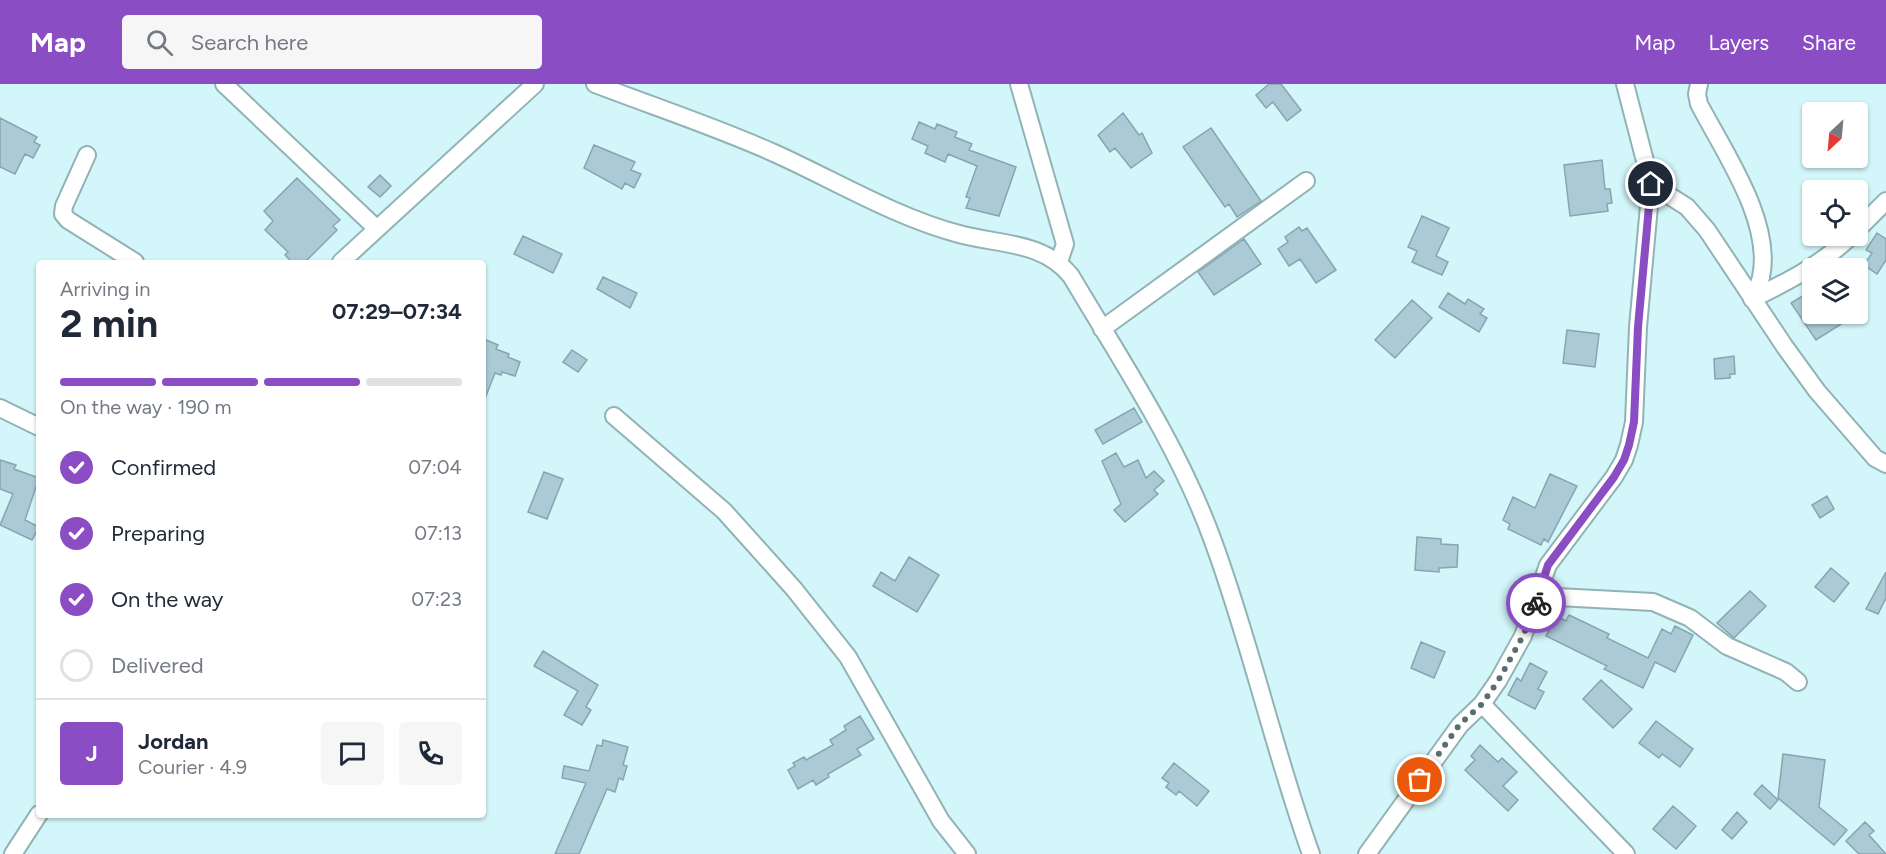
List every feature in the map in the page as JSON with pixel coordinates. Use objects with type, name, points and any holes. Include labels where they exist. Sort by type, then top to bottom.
[{"type":"street","points":[[224,84],[376,228]]},
{"type":"street","points":[[343,260],[535,84]]},
{"type":"street","points":[[595,84],[772,152],[942,229],[1018,246],[1044,254],[1059,262],[1102,328],[1176,459],[1213,540],[1250,654],[1287,788],[1311,854]]},
{"type":"street","points":[[1019,84],[1065,244],[1059,262]]},
{"type":"street","points":[[1367,854],[1460,724],[1482,704],[1498,681],[1523,636],[1548,565],[1614,477],[1624,460],[1634,422],[1638,327],[1651,184],[1625,84]]},
{"type":"street","points":[[1699,84],[1697,94],[1700,105],[1743,188],[1758,226],[1761,277],[1752,299]]},
{"type":"street","points":[[87,155],[64,206],[63,214],[68,220],[132,260]]},
{"type":"street","points":[[1102,328],[1306,181]]},
{"type":"street","points":[[1651,184],[1687,207],[1707,230],[1752,299],[1818,391],[1875,458],[1886,464]]},
{"type":"street","points":[[1868,219],[1886,201]]},
{"type":"street","points":[[1752,299],[1800,276],[1840,246]]},
{"type":"street","points":[[0,408],[36,426]]},
{"type":"street","points":[[614,416],[723,511],[831,635],[848,657],[941,821],[967,854]]},
{"type":"street","points":[[1538,596],[1653,602],[1690,618],[1727,646],[1786,672],[1798,682]]},
{"type":"street","points":[[1482,704],[1626,854]]},
{"type":"street","points":[[13,854],[36,818]]},
{"type":"building","points":[[1269,84],[1281,84],[1301,110],[1287,121],[1273,102],[1266,108],[1256,95]]},
{"type":"building","points":[[1123,113],[1139,135],[1142,133],[1152,153],[1131,168],[1115,148],[1110,152],[1098,135]]},
{"type":"building","points":[[0,118],[37,137],[34,142],[40,145],[33,158],[25,154],[15,174],[0,167]]},
{"type":"building","points":[[919,122],[935,129],[937,124],[957,132],[955,137],[972,144],[969,150],[1016,167],[999,216],[966,208],[970,198],[966,197],[977,166],[948,154],[945,162],[925,153],[928,146],[912,139]]},
{"type":"building","points":[[1211,128],[1261,201],[1237,217],[1229,204],[1225,207],[1183,147]]},
{"type":"building","points":[[594,145],[635,162],[631,170],[641,174],[634,188],[625,183],[622,189],[584,168]]},
{"type":"building","points":[[1602,160],[1605,189],[1610,189],[1612,203],[1607,204],[1608,211],[1570,216],[1564,165]]},
{"type":"building","points":[[380,175],[391,186],[380,197],[368,187]]},
{"type":"building","points":[[297,178],[340,220],[333,226],[337,230],[307,260],[290,260],[285,255],[288,252],[265,230],[273,221],[264,211]]},
{"type":"building","points":[[1422,216],[1449,228],[1436,256],[1448,262],[1442,275],[1412,262],[1417,251],[1408,247]]},
{"type":"building","points":[[1299,227],[1302,231],[1307,228],[1336,270],[1316,283],[1300,259],[1289,266],[1278,249],[1288,242],[1285,237]]},
{"type":"building","points":[[1877,233],[1886,239],[1886,260],[1877,274],[1868,268],[1868,259],[1872,253],[1866,250]]},
{"type":"building","points":[[523,236],[562,254],[553,273],[514,254]]},
{"type":"building","points":[[1244,239],[1261,264],[1214,295],[1198,272]]},
{"type":"building","points":[[603,277],[637,293],[630,308],[597,289]]},
{"type":"building","points":[[1448,293],[1465,304],[1468,299],[1484,309],[1480,314],[1487,318],[1479,332],[1439,307]]},
{"type":"building","points":[[1802,296],[1802,319],[1791,303]]},
{"type":"building","points":[[1412,300],[1432,318],[1395,358],[1375,340]]},
{"type":"building","points":[[1805,324],[1841,324],[1816,340]]},
{"type":"building","points":[[1567,330],[1599,334],[1595,367],[1563,363]]},
{"type":"building","points":[[486,340],[498,345],[496,349],[509,354],[508,357],[520,362],[515,376],[502,372],[501,375],[495,373],[486,396]]},
{"type":"building","points":[[572,350],[587,360],[578,372],[563,362]]},
{"type":"building","points":[[1734,356],[1735,374],[1730,374],[1730,378],[1715,379],[1714,359]]},
{"type":"building","points":[[1134,408],[1142,422],[1103,444],[1095,430]]},
{"type":"building","points":[[1116,453],[1124,467],[1138,460],[1146,478],[1154,471],[1164,481],[1154,490],[1158,494],[1125,522],[1114,510],[1121,504],[1102,461]]},
{"type":"building","points":[[0,460],[16,465],[14,469],[36,477],[36,487],[25,520],[36,526],[36,533],[32,540],[0,525],[13,494],[0,489]]},
{"type":"building","points":[[544,472],[563,479],[547,519],[528,512]]},
{"type":"building","points":[[1550,474],[1577,486],[1548,542],[1544,539],[1541,545],[1508,529],[1510,524],[1503,520],[1513,497],[1535,508]]},
{"type":"building","points":[[1827,496],[1834,509],[1820,518],[1812,505]]},
{"type":"building","points":[[1417,537],[1441,539],[1441,544],[1458,545],[1457,567],[1439,568],[1439,572],[1415,570]]},
{"type":"building","points":[[909,557],[939,575],[917,612],[873,586],[881,572],[895,581]]},
{"type":"building","points":[[1831,568],[1849,583],[1834,602],[1815,587]]},
{"type":"building","points":[[1886,572],[1886,598],[1878,614],[1866,609]]},
{"type":"building","points":[[1750,591],[1766,606],[1734,638],[1717,623]]},
{"type":"building","points":[[1569,615],[1609,634],[1607,638],[1648,658],[1662,629],[1671,634],[1675,626],[1693,635],[1675,672],[1655,662],[1643,688],[1604,669],[1607,666],[1546,636],[1557,616],[1566,621]]},
{"type":"building","points":[[1421,642],[1445,652],[1434,678],[1411,668]]},
{"type":"building","points":[[543,651],[598,685],[586,707],[591,710],[582,725],[564,715],[578,691],[534,666]]},
{"type":"building","points":[[1530,663],[1547,672],[1538,689],[1544,692],[1535,709],[1508,695],[1517,678],[1521,681]]},
{"type":"building","points":[[1601,680],[1632,709],[1613,728],[1583,699]]},
{"type":"building","points":[[860,716],[874,739],[857,749],[861,755],[828,774],[829,777],[816,785],[813,780],[798,789],[788,770],[795,766],[793,763],[804,757],[806,760],[833,745],[830,740],[846,730],[844,726]]},
{"type":"building","points":[[1656,721],[1693,749],[1680,767],[1662,754],[1659,758],[1639,743]]},
{"type":"building","points":[[603,740],[628,747],[623,765],[627,766],[623,780],[619,778],[615,792],[607,789],[579,854],[555,854],[586,783],[562,778],[564,766],[589,771],[597,745],[602,746]]},
{"type":"building","points":[[1480,745],[1498,762],[1502,758],[1517,772],[1503,786],[1518,800],[1508,811],[1465,770],[1475,760],[1471,756]]},
{"type":"building","points":[[1783,754],[1825,760],[1819,807],[1847,830],[1834,845],[1778,798]]},
{"type":"building","points":[[1174,763],[1209,791],[1197,806],[1179,791],[1176,795],[1166,787],[1169,783],[1162,778]]},
{"type":"building","points":[[1762,785],[1778,800],[1770,809],[1754,794]]},
{"type":"building","points":[[1673,806],[1696,826],[1676,849],[1653,829]]},
{"type":"building","points":[[1737,812],[1747,822],[1732,839],[1722,830]]},
{"type":"building","points":[[1865,822],[1874,831],[1869,835],[1886,854],[1859,854],[1846,841]]},
{"type":"way so far","points":[[1420,780],[1460,724],[1482,704],[1498,681],[1523,636],[1536,603]]},
{"type":"route","points":[[1536,603],[1548,565],[1614,477],[1624,460],[1629,445],[1634,422],[1638,327],[1651,184]]}]
